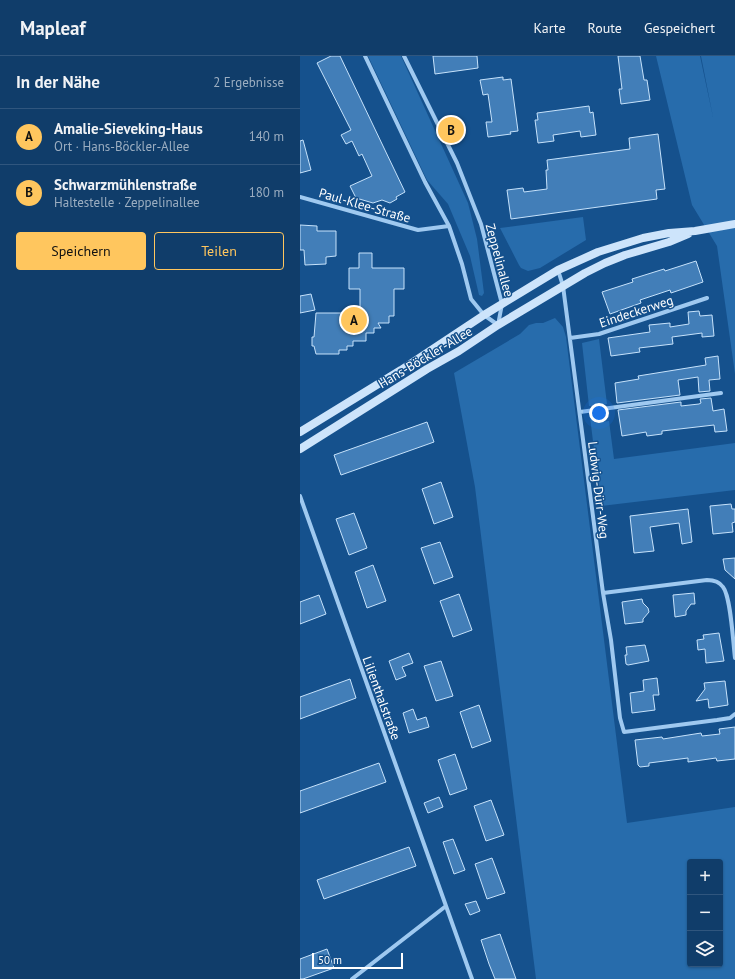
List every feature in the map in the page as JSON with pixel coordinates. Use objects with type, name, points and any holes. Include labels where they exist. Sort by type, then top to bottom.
[{"type":"street","points":[[365,56],[425,182],[449,226],[462,264],[471,299],[484,315],[498,325]]},
{"type":"street","name":"Zeppelinallee","points":[[404,56],[457,163],[481,224],[502,304],[498,325]]},
{"type":"street","name":"Paul-Klee-Straße","points":[[300,196],[418,230],[449,226]]},
{"type":"street","points":[[696,232],[735,224]]},
{"type":"street","name":"Hans-Böckler-Allee","points":[[300,432],[401,370],[484,315],[558,270],[598,252],[643,238],[669,233],[696,232]]},
{"type":"street","name":"Hans-Böckler-Allee","points":[[300,449],[563,286],[605,263],[696,232]]},
{"type":"street","name":"Ludwig-Dürr-Weg","points":[[558,270],[563,286],[603,593],[611,640],[620,718],[624,732],[730,718],[735,714]]},
{"type":"street","name":"Eindeckerweg","points":[[570,338],[599,334],[707,298]]},
{"type":"street","points":[[580,412],[720,393]]},
{"type":"street","name":"Lilienthalstraße","points":[[300,496],[472,979]]},
{"type":"street","points":[[603,593],[707,580],[720,582],[727,593],[735,658]]},
{"type":"street","points":[[352,979],[446,906]]},
{"type":"shaded area","points":[[368,56],[401,56],[468,203],[477,239],[484,293],[482,296],[479,295],[470,256],[448,204],[427,180]]},
{"type":"shaded area","points":[[656,56],[700,56],[713,117],[701,56],[735,56],[735,374],[717,246],[692,205]]},
{"type":"shaded area","points":[[583,217],[586,240],[540,268],[528,271],[521,268],[519,265],[500,228]]},
{"type":"shaded area","points":[[555,318],[563,327],[566,337],[627,823],[735,807],[735,979],[536,979],[475,487],[454,373],[520,334],[529,325],[543,323]]},
{"type":"shaded area","points":[[599,339],[607,404],[589,406],[582,343]]},
{"type":"shaded area","points":[[594,416],[595,423],[609,421],[614,459],[735,443],[735,490],[601,506],[590,417]]},
{"type":"building","points":[[331,56],[340,56],[405,192],[396,197],[397,199],[390,203],[382,200],[373,203],[356,198],[350,186],[372,176],[362,154],[359,156],[352,141],[346,144],[341,135],[351,130],[317,63]]},
{"type":"building","points":[[433,56],[477,56],[478,68],[435,74]]},
{"type":"building","points":[[618,56],[640,56],[644,80],[647,80],[650,100],[621,104],[619,89],[622,89]]},
{"type":"building","points":[[503,77],[503,80],[511,79],[518,131],[510,132],[511,134],[488,137],[486,122],[492,122],[488,94],[483,95],[480,80]]},
{"type":"building","points":[[589,106],[590,113],[593,112],[596,135],[581,137],[580,131],[553,135],[554,141],[538,143],[535,120],[538,120],[537,113]]},
{"type":"building","points":[[658,134],[665,189],[656,190],[657,199],[511,219],[507,190],[523,188],[524,192],[547,189],[547,160],[630,149],[629,138]]},
{"type":"building","points":[[303,140],[311,170],[300,173],[300,141]]},
{"type":"building","points":[[300,225],[317,226],[317,231],[336,231],[336,256],[326,257],[326,264],[305,265],[304,250],[300,250]]},
{"type":"building","points":[[359,253],[372,253],[372,268],[404,268],[404,289],[394,289],[394,316],[389,316],[389,323],[378,323],[381,328],[374,328],[374,333],[366,333],[366,341],[353,341],[353,346],[347,346],[347,350],[339,350],[339,354],[316,354],[314,346],[312,346],[312,337],[314,337],[316,313],[360,313],[360,289],[349,289],[349,268],[359,268]]},
{"type":"building","points":[[696,261],[703,282],[671,293],[670,290],[640,300],[641,303],[610,314],[602,292],[633,282],[632,279],[664,269],[665,271]]},
{"type":"building","points":[[311,294],[315,310],[300,313],[300,296]]},
{"type":"building","points":[[699,311],[700,316],[712,315],[714,336],[702,337],[702,333],[672,337],[673,344],[639,348],[640,352],[611,356],[608,338],[650,332],[649,325],[670,323],[670,327],[689,324],[688,312]]},
{"type":"building","points":[[718,356],[720,379],[709,380],[710,391],[699,392],[698,377],[678,380],[680,395],[617,403],[615,383],[639,379],[638,376],[706,365],[705,358]]},
{"type":"building","points":[[711,398],[713,411],[724,409],[727,431],[715,432],[714,425],[662,431],[662,434],[647,436],[646,432],[622,436],[618,410],[681,402],[681,406],[699,404],[701,403],[700,399]]},
{"type":"building","points":[[427,422],[434,442],[341,475],[334,455]]},
{"type":"building","points":[[441,482],[453,517],[434,524],[422,489]]},
{"type":"building","points":[[731,504],[732,509],[735,509],[735,522],[732,523],[733,532],[713,534],[710,506]]},
{"type":"building","points":[[688,509],[692,542],[682,544],[679,523],[650,527],[654,551],[634,553],[630,516]]},
{"type":"building","points":[[354,513],[367,548],[349,555],[336,519]]},
{"type":"building","points":[[440,542],[453,577],[434,584],[421,548]]},
{"type":"building","points":[[735,558],[735,579],[725,570],[723,559]]},
{"type":"building","points":[[373,565],[386,601],[367,608],[355,572]]},
{"type":"building","points":[[694,593],[695,604],[691,604],[686,611],[686,615],[675,617],[673,595]]},
{"type":"building","points":[[459,594],[472,630],[453,637],[440,601]]},
{"type":"building","points":[[319,595],[326,614],[300,624],[300,602]]},
{"type":"building","points":[[642,599],[649,612],[643,619],[643,622],[625,624],[622,602]]},
{"type":"building","points":[[719,633],[724,661],[706,663],[705,649],[698,650],[697,640],[704,639],[703,635]]},
{"type":"building","points":[[645,645],[649,661],[628,665],[626,664],[626,647]]},
{"type":"building","points":[[409,653],[413,663],[402,667],[406,676],[396,680],[389,661]]},
{"type":"building","points":[[441,661],[453,696],[436,701],[424,666]]},
{"type":"building","points":[[657,678],[659,695],[653,695],[655,710],[632,713],[630,693],[644,691],[643,680]]},
{"type":"building","points":[[350,679],[356,698],[300,719],[300,697]]},
{"type":"building","points":[[725,681],[728,705],[709,708],[708,699],[696,701],[705,689],[704,683]]},
{"type":"building","points":[[479,705],[491,741],[472,748],[460,712]]},
{"type":"building","points":[[413,709],[417,720],[426,717],[429,727],[409,733],[403,713]]},
{"type":"building","points":[[735,727],[735,759],[717,761],[716,758],[688,762],[688,758],[649,763],[649,766],[640,767],[638,765],[635,740],[662,737],[663,739],[701,733],[702,736],[720,734],[719,729]]},
{"type":"building","points":[[455,754],[467,789],[450,795],[438,760]]},
{"type":"building","points":[[379,763],[386,782],[300,813],[300,791]]},
{"type":"building","points":[[439,797],[443,807],[428,813],[424,803]]},
{"type":"building","points":[[491,800],[504,835],[486,841],[474,806]]},
{"type":"building","points":[[453,839],[465,870],[454,874],[443,842]]},
{"type":"building","points":[[409,847],[416,866],[324,899],[317,880]]},
{"type":"building","points":[[492,858],[505,893],[487,899],[475,864]]},
{"type":"building","points":[[476,901],[480,911],[470,915],[465,904]]},
{"type":"building","points":[[500,934],[516,979],[495,979],[489,964],[481,940]]},
{"type":"building","points":[[327,949],[334,968],[300,979],[300,959]]},
{"type":"place","name":"Schwarzmühlenstraße","points":[[451,130]]},
{"type":"place","name":"Amalie-Sieveking-Haus","points":[[354,320]]}]
